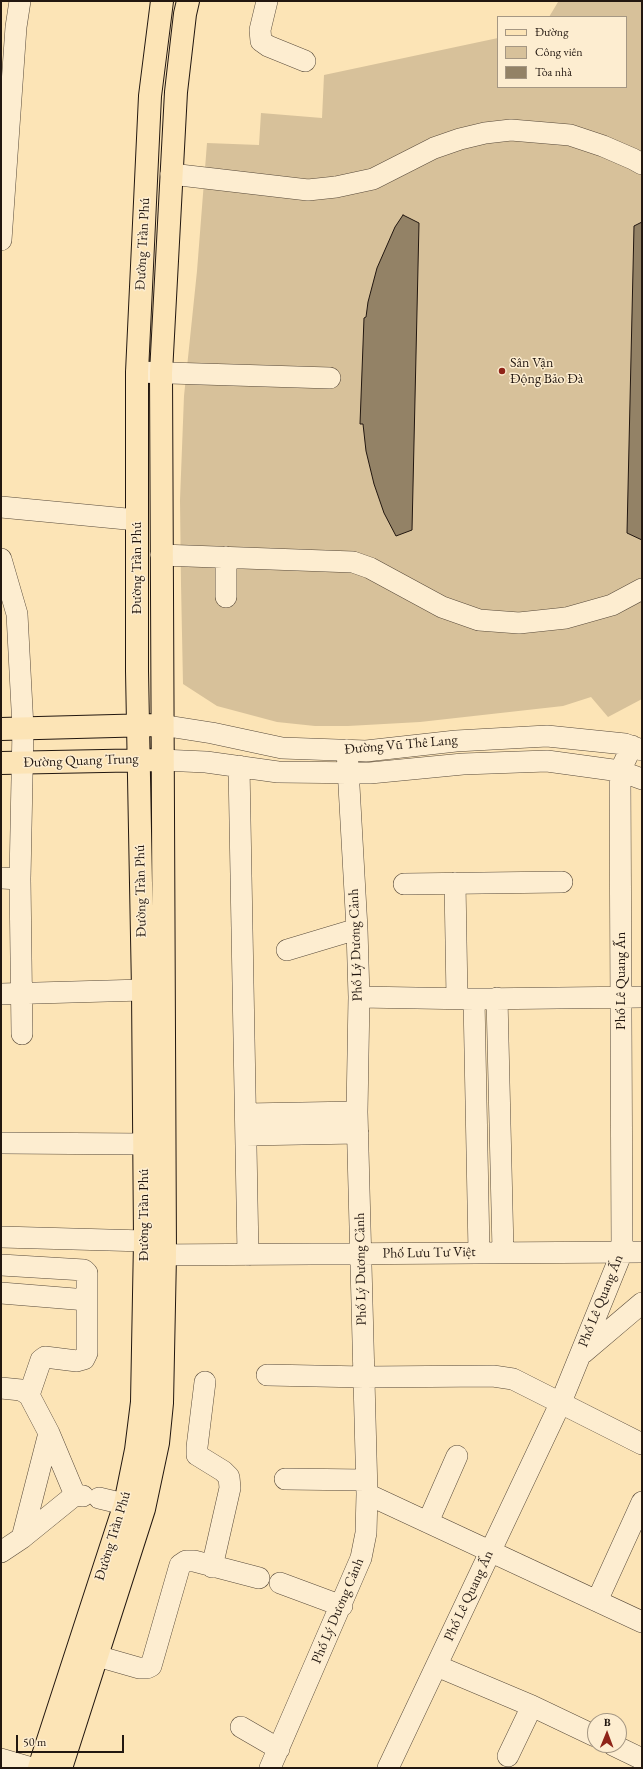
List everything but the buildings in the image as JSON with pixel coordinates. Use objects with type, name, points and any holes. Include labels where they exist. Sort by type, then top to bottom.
[{"type":"main road","name":"Đường Trần Phú","points":[[151,1250],[144,1144],[143,990],[138,760],[137,372],[150,96],[162,1]]},
{"type":"main road","name":"Đường Trần Phú","points":[[61,1768],[97,1656],[134,1507],[136,1450],[142,1402],[151,1250],[161,760],[161,373],[176,92],[185,14],[188,1]]},
{"type":"main road","points":[[1,729],[161,725]]},
{"type":"main road","name":"Đường Quang Trung","points":[[1,763],[161,760]]},
{"type":"main road","name":"Đường Trần Phú","points":[[39,1768],[134,1507]]},
{"type":"street","points":[[1,240],[16,27],[20,1]]},
{"type":"street","points":[[266,1],[260,30],[261,41],[268,46],[305,61]]},
{"type":"street","points":[[171,174],[308,190],[336,188],[373,179],[434,148],[460,139],[485,133],[511,130],[570,135],[633,158],[642,164]]},
{"type":"street","points":[[137,372],[330,378]]},
{"type":"street","points":[[1,507],[137,520]]},
{"type":"street","points":[[161,555],[353,562],[370,568],[442,607],[479,620],[519,623],[566,618],[612,605],[642,589]]},
{"type":"street","points":[[226,557],[226,597]]},
{"type":"street","points":[[1,559],[23,728],[23,763],[11,879],[11,994],[22,1034]]},
{"type":"street","name":"Đường Vũ Thê Lang","points":[[161,725],[212,733],[282,748],[366,751],[456,741],[547,736],[625,744],[637,748]]},
{"type":"street","name":"Phố Lê Quang Ấn","points":[[395,1766],[436,1666],[489,1551],[561,1402],[580,1356],[632,1252],[621,997],[620,771],[637,748]]},
{"type":"street","name":"Phố Lý Dương Cảnh","points":[[270,1768],[362,1558],[366,1533],[364,1377],[357,1112],[359,996],[357,929],[347,750]]},
{"type":"street","name":"Đường Vũ Thê Lang","points":[[161,760],[206,762],[278,772],[348,773],[370,773],[463,764],[547,761],[620,771],[642,779]]},
{"type":"street","points":[[238,766],[248,1255]]},
{"type":"street","points":[[404,884],[562,882]]},
{"type":"street","points":[[455,883],[466,998],[479,1252]]},
{"type":"street","points":[[287,950],[357,929]]},
{"type":"street","points":[[11,994],[143,990]]},
{"type":"street","points":[[359,996],[466,998],[642,997]]},
{"type":"street","points":[[497,998],[503,1251]]},
{"type":"street","points":[[246,1114],[357,1112]]},
{"type":"street","points":[[246,1135],[358,1133]]},
{"type":"street","points":[[1,1143],[144,1144]]},
{"type":"street","name":"Phố Lưu Tư Việt","points":[[1,1237],[151,1250],[248,1255],[503,1251],[632,1252]]},
{"type":"street","points":[[1,1265],[84,1270],[87,1273],[87,1353],[84,1359],[76,1361],[45,1357],[41,1360],[29,1395]]},
{"type":"street","points":[[1,1294],[87,1300]]},
{"type":"street","points":[[580,1356],[642,1302]]},
{"type":"street","points":[[267,1376],[493,1376],[513,1379],[642,1444]]},
{"type":"street","points":[[205,1382],[197,1447],[198,1455],[229,1477],[230,1488],[212,1567]]},
{"type":"street","points":[[1,1388],[21,1390],[29,1395],[49,1433],[86,1496]]},
{"type":"street","points":[[22,1538],[49,1433]]},
{"type":"street","points":[[428,1522],[457,1456]]},
{"type":"street","points":[[286,1479],[366,1487],[428,1522],[642,1622]]},
{"type":"street","points":[[1,1552],[86,1496],[134,1507]]},
{"type":"street","points":[[597,1601],[642,1502]]},
{"type":"street","points":[[97,1656],[139,1668],[147,1668],[151,1666],[180,1565],[186,1561],[194,1561],[212,1567],[259,1578]]},
{"type":"street","points":[[280,1583],[342,1606]]},
{"type":"street","points":[[436,1666],[532,1706],[587,1732]]},
{"type":"street","points":[[508,1756],[532,1706]]},
{"type":"street","points":[[241,1727],[279,1749]]},
{"type":"street","points":[[627,1752],[642,1759]]},
{"type":"street","points":[[1,1759],[32,1768]]},
{"type":"green space","points":[[642,1],[642,699],[608,717],[591,697],[563,706],[420,722],[348,726],[315,726],[277,722],[217,706],[183,684],[181,584],[180,500],[184,396],[197,271],[207,143],[259,145],[261,113],[322,118],[324,75],[497,38],[497,88],[627,88],[627,16],[550,16],[558,2]]},
{"type":"place","name":"Sân Vận Động Bảo Đà","points":[[502,371]]}]
